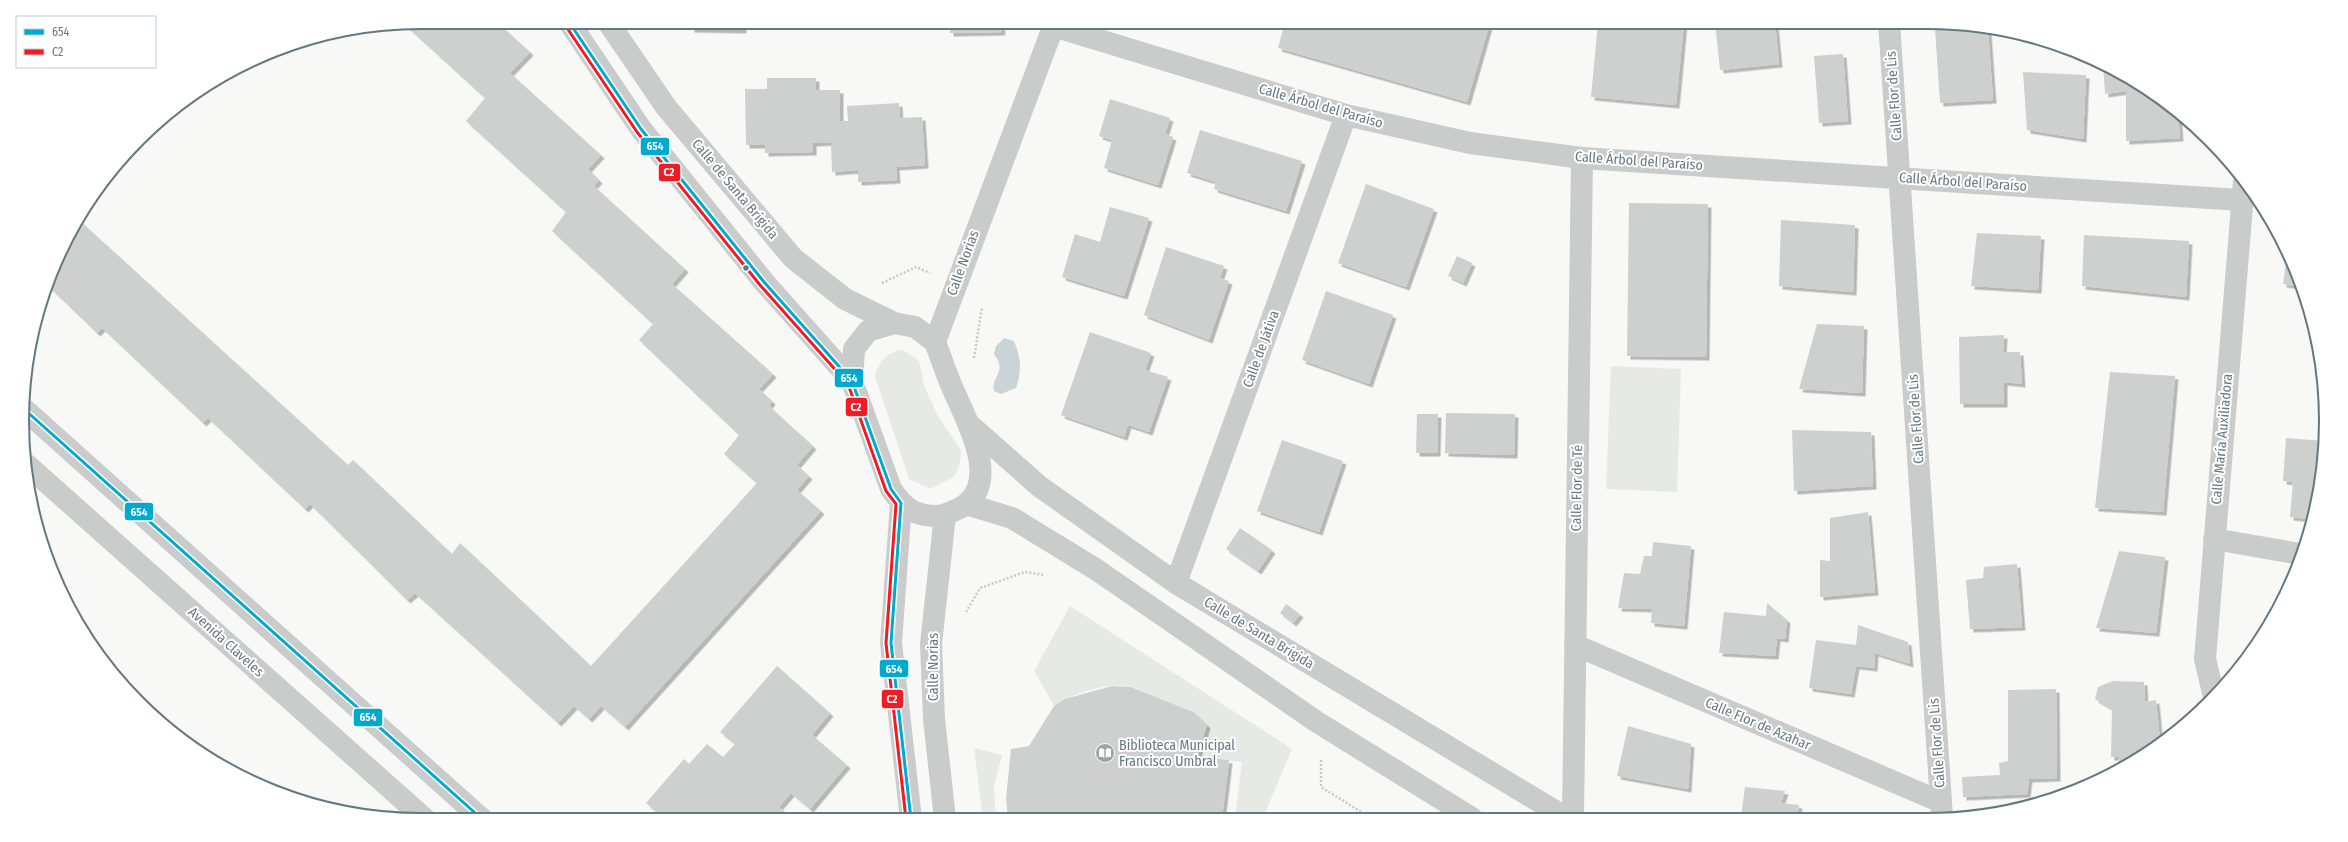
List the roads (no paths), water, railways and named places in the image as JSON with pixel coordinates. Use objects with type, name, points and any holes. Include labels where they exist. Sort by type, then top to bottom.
[{"type":"street","points":[[574,29],[641,129],[764,282],[852,381],[891,489],[900,503],[922,516],[945,515],[966,504],[978,488],[980,463],[970,424],[956,398],[935,342],[915,327],[894,323],[868,331],[854,349],[852,381]]},
{"type":"street","name":"Calle de Santa Brígida","points":[[613,29],[666,107],[793,258],[845,299],[894,323]]},
{"type":"street","name":"Calle Norias","points":[[935,342],[1052,29]]},
{"type":"street","name":"Calle Árbol del Paraíso","points":[[1070,29],[1346,115],[1470,143],[1582,158],[1901,178],[2242,190]]},
{"type":"street","name":"Calle Flor de Lis","points":[[1890,29],[1901,178],[1942,809]]},
{"type":"street","name":"Calle de Játiva","points":[[1176,583],[1346,115]]},
{"type":"street","name":"Calle Flor de Té","points":[[1573,813],[1582,158]]},
{"type":"street","name":"Calle María Auxiliadora","points":[[2212,689],[2205,659],[2242,190]]},
{"type":"street","points":[[29,414],[475,813]]},
{"type":"street","name":"Calle de Santa Brígida","points":[[970,424],[1039,486],[1176,583],[1557,813]]},
{"type":"street","name":"Avenida Claveles","points":[[32,469],[418,813]]},
{"type":"street","points":[[900,503],[891,643],[910,813]]},
{"type":"street","points":[[966,504],[1012,518],[1097,570],[1317,722],[1464,813]]},
{"type":"street","name":"Calle Norias","points":[[944,813],[934,719],[931,644],[945,515]]},
{"type":"street","points":[[2214,539],[2296,553]]},
{"type":"street","name":"Calle Flor de Azahar","points":[[1575,645],[1942,809]]},
{"type":"place","name":"Biblioteca Municipal Francisco Umbral","points":[[1105,753]]}]
